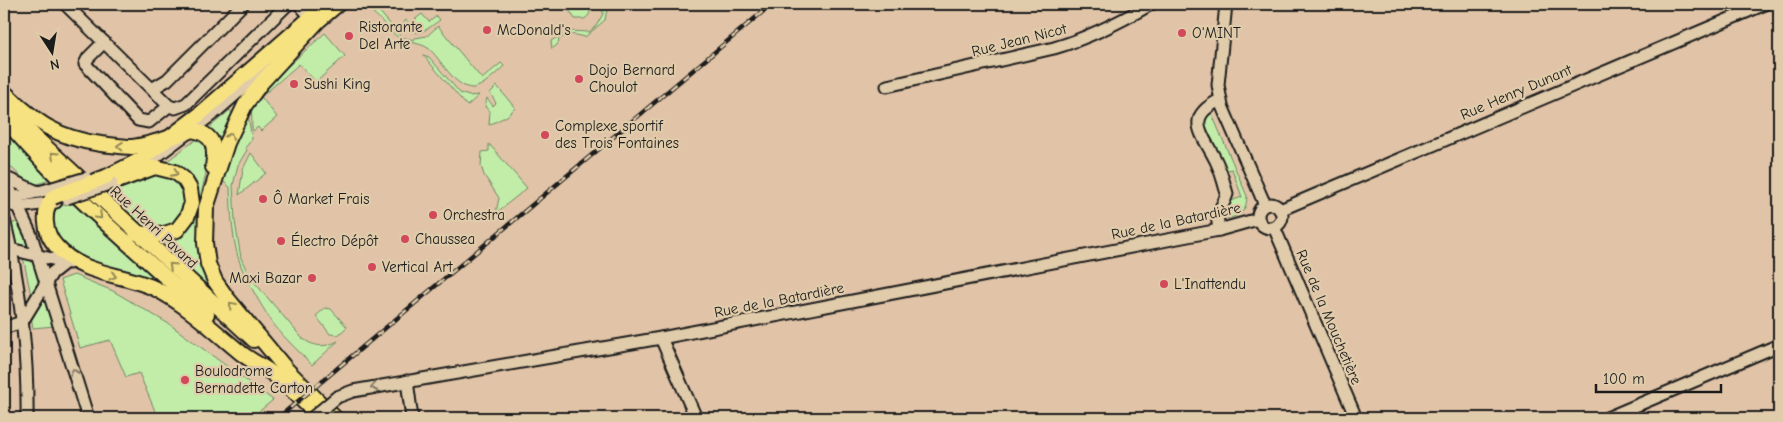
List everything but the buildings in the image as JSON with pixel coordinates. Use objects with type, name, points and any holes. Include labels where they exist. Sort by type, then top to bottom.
[{"type":"main road","points":[[206,208],[228,143],[245,104],[315,19],[325,4]]},
{"type":"main road","points":[[106,178],[140,160],[212,105],[315,19],[338,4]]},
{"type":"main road","points":[[4,92],[34,119],[49,129],[72,138],[132,147],[192,130],[206,135],[214,145],[215,153],[206,208],[205,243],[208,264],[215,281],[286,369],[335,418]]},
{"type":"main road","name":"Rue Henri Pavard","points":[[4,104],[36,138],[136,233],[286,369]]},
{"type":"main road","name":"Rue Henri Pavard","points":[[4,118],[37,156],[102,218],[272,373]]},
{"type":"main road","points":[[136,233],[170,234],[177,230],[187,217],[192,203],[190,189],[184,179],[176,172],[155,167],[106,178],[49,197],[46,212],[47,226],[55,245],[65,255],[82,266],[154,288],[178,302],[244,356],[272,373],[320,418]]},
{"type":"street","points":[[65,4],[169,106],[175,108],[186,104],[288,4]]},
{"type":"street","points":[[152,89],[168,80],[243,4]]},
{"type":"street","points":[[106,178],[147,165],[218,110],[315,19],[299,4]]},
{"type":"street","name":"Rue Jean Nicot","points":[[887,86],[1054,48],[1080,40],[1115,24],[1151,4]]},
{"type":"street","points":[[1226,4],[1218,78],[1220,100],[1265,205]]},
{"type":"street","name":"Rue Henry Dunant","points":[[1280,210],[1765,4]]},
{"type":"street","points":[[104,42],[88,58],[85,64],[138,120],[149,122],[169,106]]},
{"type":"street","points":[[1219,230],[1218,212],[1227,194],[1220,170],[1202,135],[1198,121],[1202,111],[1220,100]]},
{"type":"street","points":[[4,177],[49,197]]},
{"type":"street","points":[[4,177],[10,202],[38,256],[88,418]]},
{"type":"street","points":[[4,207],[10,202],[49,197]]},
{"type":"street","points":[[1272,204],[1280,210],[1281,220],[1274,227],[1266,227],[1258,219],[1259,211],[1265,205],[1272,204]]},
{"type":"street","points":[[4,219],[18,281],[26,349],[27,418]]},
{"type":"street","name":"Rue de la Batardière","points":[[312,418],[337,397],[353,391],[661,338],[1219,230],[1258,219]]},
{"type":"street","name":"Rue de la Mouchetière","points":[[1274,227],[1356,418]]},
{"type":"street","points":[[10,249],[82,266]]},
{"type":"street","points":[[4,328],[22,322],[55,269],[66,262]]},
{"type":"street","points":[[661,338],[696,418]]},
{"type":"street","points":[[1607,418],[1779,345]]},
{"type":"street","points":[[407,382],[412,418]]},
{"type":"green space","points":[[358,4],[373,4],[401,37],[414,40],[415,38],[427,36],[438,26],[482,79],[501,63],[504,66],[481,85],[473,88],[466,87],[454,78],[428,48],[399,38],[375,15]]},
{"type":"green space","points":[[572,4],[588,4],[590,8],[589,15],[584,19],[575,19],[569,10]]},
{"type":"green space","points":[[603,4],[608,4],[605,20],[585,37],[572,35],[559,39],[558,44],[552,49],[551,41],[568,31],[589,32],[596,26],[603,14]]},
{"type":"green space","points":[[422,14],[429,22],[437,16],[440,20],[425,30],[416,33],[408,28],[404,22],[406,20],[409,24]]},
{"type":"green space","points":[[325,33],[345,56],[316,82],[299,64],[261,97],[277,117],[261,131],[258,127],[253,131],[249,105],[258,93]]},
{"type":"green space","points":[[423,55],[429,57],[460,93],[469,96],[479,95],[467,106]]},
{"type":"green space","points":[[497,86],[515,108],[507,116],[489,125],[490,111],[485,107],[487,98],[493,106],[496,103],[490,93]]},
{"type":"green space","points":[[247,109],[252,139],[245,148],[247,150],[238,165],[233,185],[235,222],[241,258],[249,276],[302,338],[319,346],[338,341],[312,365],[275,326],[256,297],[238,257],[232,227],[230,187],[220,179]]},
{"type":"green space","points":[[230,110],[232,114],[220,144],[209,128]]},
{"type":"green space","points":[[1211,112],[1247,196],[1243,211],[1237,216],[1222,219],[1223,206],[1242,197],[1232,169],[1223,171],[1205,134],[1203,118]]},
{"type":"green space","points":[[4,128],[48,180],[38,184],[32,183],[18,174],[4,159]]},
{"type":"green space","points":[[201,136],[211,154],[198,218],[200,245],[210,285],[207,290],[154,240],[167,238],[196,192],[163,164]]},
{"type":"green space","points":[[489,144],[527,188],[496,213],[499,198],[484,175],[481,166],[482,152],[489,151]]},
{"type":"green space","points":[[251,153],[266,173],[239,195],[243,169]]},
{"type":"green space","points":[[167,173],[186,189],[184,216],[167,230],[140,227],[107,193],[149,175]]},
{"type":"green space","points":[[70,204],[76,205],[176,295],[144,280],[70,252],[53,232],[52,209]]},
{"type":"green space","points":[[20,221],[29,244],[25,247],[13,245],[11,224]]},
{"type":"green space","points":[[23,257],[34,257],[41,282],[35,294],[31,295]]},
{"type":"green space","points":[[74,275],[113,291],[169,324],[273,400],[251,418],[158,418],[139,373],[126,377],[110,340],[80,348],[60,280]]},
{"type":"green space","points":[[44,294],[54,326],[33,328],[31,316]]},
{"type":"green space","points":[[325,308],[331,309],[347,327],[338,335],[330,334],[316,316]]},
{"type":"railway","points":[[278,418],[772,4]]},
{"type":"place","name":"McDonald's","points":[[487,30]]},
{"type":"place","name":"O'MINT","points":[[1182,33]]},
{"type":"place","name":"Ristorante Del Arte","points":[[349,36]]},
{"type":"place","name":"Dojo Bernard Choulot","points":[[579,79]]},
{"type":"place","name":"Sushi King","points":[[294,84]]},
{"type":"place","name":"Complexe sportif des Trois Fontaines","points":[[545,135]]},
{"type":"place","name":"Ô Market Frais","points":[[263,199]]},
{"type":"place","name":"Orchestra","points":[[433,215]]},
{"type":"place","name":"Chaussea","points":[[405,239]]},
{"type":"place","name":"Électro Dépôt","points":[[281,241]]},
{"type":"place","name":"Vertical Art","points":[[372,267]]},
{"type":"place","name":"Maxi Bazar","points":[[312,278]]},
{"type":"place","name":"L'Inattendu","points":[[1164,284]]},
{"type":"place","name":"Boulodrome Bernadette Carton","points":[[185,380]]}]
